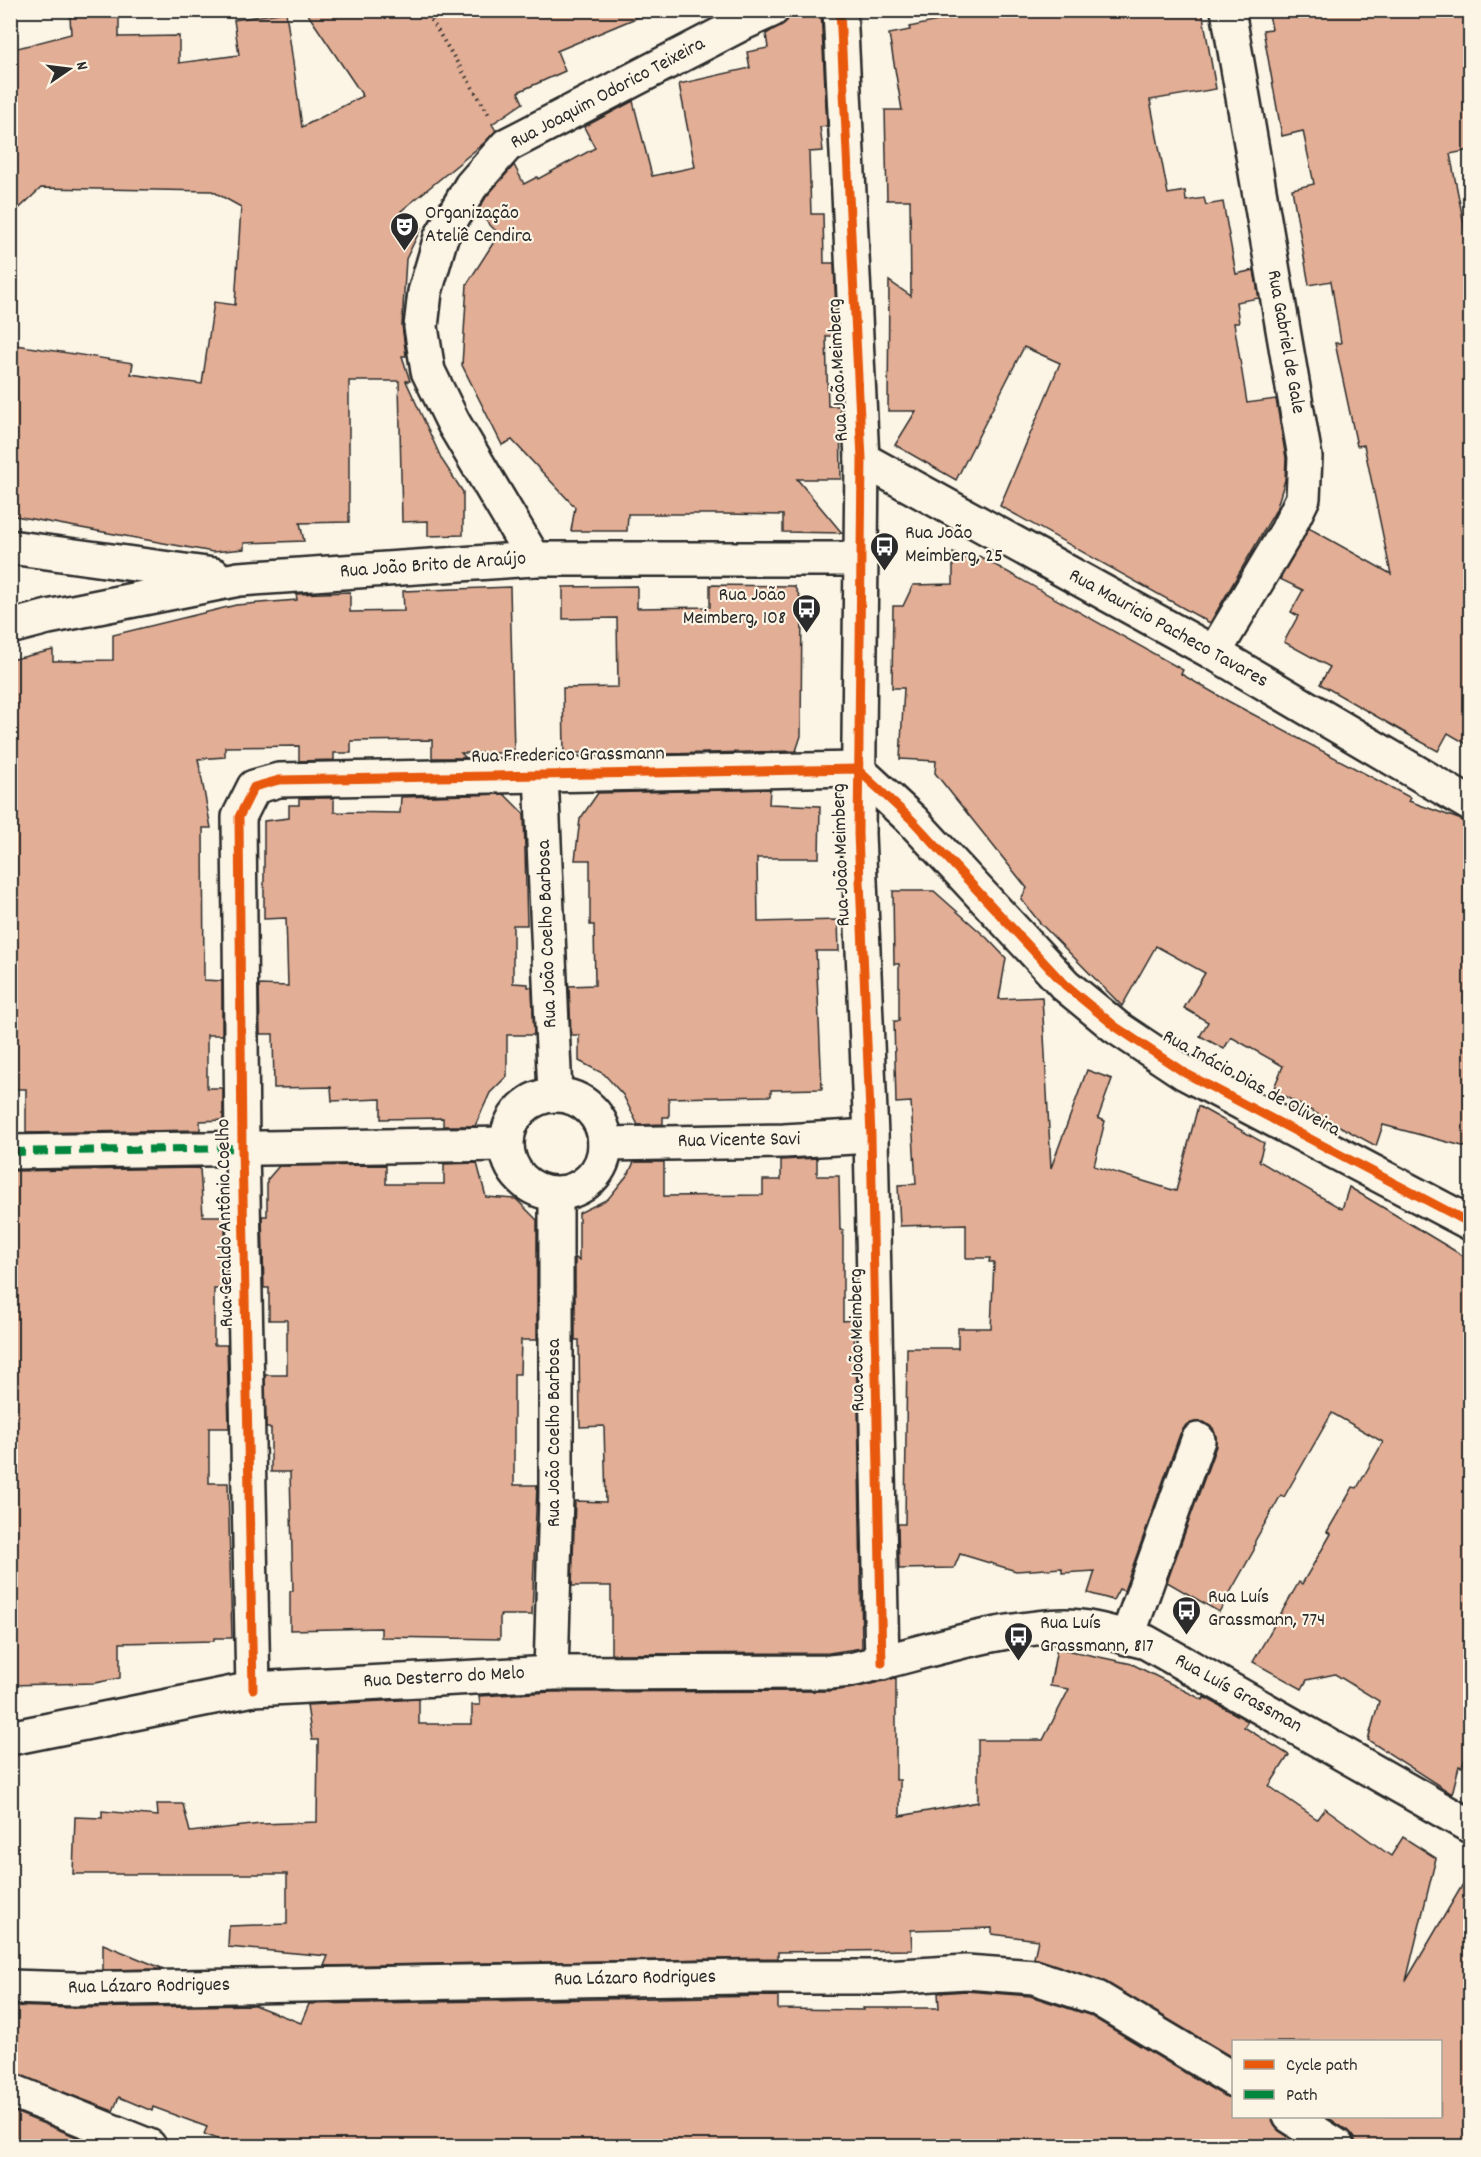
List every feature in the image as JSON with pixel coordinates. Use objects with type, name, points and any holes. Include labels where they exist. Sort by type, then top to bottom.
[{"type":"street","name":"Rua Joaquim Odorico Teixeira","points":[[534,559],[454,424],[428,371],[421,327],[425,291],[441,237],[471,186],[507,145],[772,10]]},
{"type":"street","name":"Rua João Meimberg","points":[[840,10],[862,459],[857,769],[872,1136],[882,1663]]},
{"type":"street","name":"Rua Gabriel de Gale","points":[[1214,653],[1287,531],[1303,498],[1305,457],[1228,10]]},
{"type":"street","name":"Rua Mauricio Pacheco Tavares","points":[[862,459],[1214,653],[1470,804]]},
{"type":"street","points":[[10,547],[239,579]]},
{"type":"street","name":"Rua João Brito de Araújo","points":[[10,627],[48,617],[239,579],[534,559],[860,559]]},
{"type":"street","name":"Rua Frederico Grassmann","points":[[279,780],[541,774],[745,773],[857,769]]},
{"type":"street","name":"Rua Inácio Dias de Oliveira","points":[[857,769],[912,820],[1065,985],[1116,1027],[1185,1073],[1470,1223]]},
{"type":"street","name":"Rua João Coelho Barbosa","points":[[541,774],[555,1094]]},
{"type":"street","name":"Rua Geraldo Antônio Coelho","points":[[253,1689],[242,1149],[239,817],[254,787],[279,780]]},
{"type":"street","points":[[555,1094],[574,1098],[590,1109],[602,1125],[605,1144],[602,1163],[591,1179],[575,1190],[556,1194],[537,1190],[521,1179],[510,1163],[506,1144],[508,1129],[515,1115],[526,1104],[540,1097],[555,1094]]},
{"type":"street","name":"Rua Vicente Savi","points":[[605,1144],[784,1141],[872,1136]]},
{"type":"street","points":[[10,1152],[506,1144]]},
{"type":"street","name":"Rua João Coelho Barbosa","points":[[551,1673],[556,1495],[556,1194]]},
{"type":"street","points":[[1127,1638],[1198,1440]]},
{"type":"street","name":"Rua Luís Grassman","points":[[882,1663],[999,1635],[1066,1626],[1101,1630],[1146,1642],[1470,1826]]},
{"type":"street","name":"Rua Desterro do Melo","points":[[10,1738],[253,1689],[551,1673],[830,1672],[882,1663]]},
{"type":"street","name":"Rua Lázaro Rodrigues","points":[[10,1987],[75,1989],[742,1977],[886,1977],[966,1972],[1034,1977],[1097,1998],[1232,2079]]},
{"type":"street","points":[[10,2090],[149,2146]]},
{"type":"street","points":[[1293,2118],[1337,2146]]},
{"type":"path","points":[[425,10],[507,145]]},
{"type":"building","points":[[305,10],[655,10],[557,51],[565,71],[518,92],[523,103],[492,124],[496,131],[401,211],[421,228],[406,259],[402,325],[406,356],[402,356],[410,381],[406,381],[442,460],[463,492],[463,535],[428,536],[428,521],[402,522],[399,381],[349,381],[349,522],[300,523],[304,541],[244,543],[244,549],[213,552],[10,515],[10,344],[133,363],[131,374],[202,384],[214,302],[235,305],[241,207],[212,191],[41,188],[10,217],[10,50],[71,34],[70,16],[119,16],[119,37],[179,36],[179,63],[239,55],[234,20],[286,12],[302,127],[363,96]]},
{"type":"building","points":[[791,10],[821,10],[827,126],[820,127],[823,151],[809,152],[811,214],[823,214],[824,263],[834,263],[837,336],[826,336],[828,406],[840,406],[841,479],[797,479],[842,533],[783,532],[783,515],[722,514],[628,514],[627,531],[571,531],[575,507],[512,440],[502,445],[462,365],[467,284],[499,234],[477,212],[486,197],[514,165],[524,184],[537,177],[538,179],[595,148],[584,127],[633,101],[652,176],[695,167],[679,84],[750,68],[747,52],[768,48],[766,34],[787,21]]},
{"type":"building","points":[[991,10],[1202,10],[1216,89],[1150,100],[1168,194],[1185,191],[1186,201],[1204,198],[1206,205],[1223,202],[1236,274],[1254,270],[1259,298],[1236,302],[1239,323],[1234,323],[1247,403],[1276,399],[1286,458],[1285,480],[1276,510],[1210,623],[1000,506],[1060,363],[1024,347],[956,480],[895,445],[916,411],[888,411],[889,281],[911,296],[910,200],[887,200],[885,110],[902,110],[889,34],[910,30],[909,27]]},
{"type":"building","points":[[1268,10],[1470,10],[1470,150],[1450,154],[1466,234],[1470,233],[1470,746],[1448,733],[1438,751],[1407,734],[1320,684],[1330,667],[1284,642],[1298,616],[1291,612],[1303,590],[1280,579],[1309,528],[1391,574],[1364,445],[1357,446],[1335,343],[1341,343],[1331,281],[1309,285],[1292,189],[1314,184],[1303,131],[1282,136],[1263,30],[1272,29]]},
{"type":"building","points":[[953,553],[976,563],[979,556],[1183,670],[1181,674],[1228,701],[1411,798],[1409,801],[1470,823],[1470,1148],[1383,1125],[1376,1146],[1273,1090],[1283,1066],[1231,1037],[1224,1049],[1200,1036],[1208,1022],[1184,1008],[1205,973],[1156,946],[1122,1006],[1040,923],[1021,899],[1027,888],[935,773],[936,761],[900,759],[904,688],[892,688],[893,606],[903,606],[913,585],[953,584]]},
{"type":"building","points":[[710,585],[794,586],[802,601],[801,736],[796,751],[624,755],[625,753],[564,753],[563,688],[618,687],[617,618],[563,619],[563,587],[637,586],[637,608],[710,607]]},
{"type":"building","points":[[510,587],[514,753],[461,753],[466,758],[432,758],[432,740],[351,741],[351,753],[334,753],[334,760],[299,761],[299,746],[225,747],[225,757],[198,759],[211,828],[203,828],[204,980],[222,981],[222,1035],[207,1035],[207,1088],[223,1088],[223,1120],[200,1121],[200,1130],[26,1133],[26,1089],[10,1089],[10,660],[53,650],[53,661],[113,660],[113,635],[236,605],[297,600],[296,594],[350,592],[350,612],[404,611],[403,591]]},
{"type":"building","points":[[770,789],[769,804],[820,806],[819,858],[757,858],[758,922],[838,920],[839,951],[816,951],[822,1089],[771,1090],[771,1096],[669,1098],[669,1117],[663,1117],[663,1124],[638,1125],[623,1095],[604,1074],[579,1061],[579,1035],[571,1035],[569,986],[595,985],[594,925],[590,925],[590,860],[575,860],[580,819],[598,793]]},
{"type":"building","points":[[504,794],[524,814],[527,925],[513,925],[513,983],[528,984],[528,987],[532,987],[534,1035],[507,1035],[507,1076],[490,1093],[475,1126],[443,1126],[443,1118],[381,1119],[381,1099],[332,1101],[331,1087],[274,1088],[273,1034],[260,1034],[259,985],[288,986],[286,918],[264,919],[264,821],[289,818],[289,805],[299,805],[299,798],[334,798],[334,812],[400,813],[401,797]]},
{"type":"building","points":[[893,891],[934,891],[987,938],[1006,958],[999,999],[1042,997],[1051,1168],[1087,1070],[1112,1079],[1098,1118],[1105,1121],[1094,1166],[1176,1191],[1198,1106],[1264,1143],[1259,1161],[1342,1209],[1349,1187],[1470,1260],[1470,1740],[1462,1767],[1459,1766],[1452,1794],[1368,1740],[1379,1701],[1335,1674],[1307,1680],[1302,1689],[1253,1662],[1299,1582],[1302,1584],[1331,1534],[1327,1532],[1353,1487],[1357,1488],[1383,1442],[1332,1413],[1284,1497],[1281,1495],[1255,1541],[1254,1550],[1219,1612],[1167,1582],[1216,1446],[1213,1428],[1204,1422],[1186,1425],[1180,1434],[1124,1591],[1119,1589],[1113,1600],[1088,1593],[1095,1571],[1062,1573],[1062,1568],[1016,1571],[960,1554],[954,1568],[899,1569],[898,1524],[905,1524],[907,1348],[958,1348],[958,1328],[991,1328],[994,1262],[989,1262],[990,1258],[966,1258],[966,1224],[900,1226],[898,1185],[916,1184],[911,1102],[896,1103],[894,1021],[899,1021],[899,964],[894,964]]},
{"type":"building","points":[[817,1158],[817,1176],[839,1176],[840,1230],[843,1230],[843,1321],[853,1320],[858,1402],[862,1648],[829,1653],[611,1654],[611,1586],[572,1586],[575,1501],[606,1502],[604,1426],[580,1427],[579,1340],[575,1340],[575,1257],[579,1261],[579,1213],[608,1199],[629,1173],[634,1162],[664,1162],[664,1196],[763,1195],[763,1180],[781,1180],[781,1160]]},
{"type":"building","points":[[477,1163],[486,1197],[516,1199],[537,1220],[537,1340],[521,1340],[520,1374],[514,1374],[514,1485],[537,1485],[532,1615],[500,1615],[500,1639],[381,1637],[381,1628],[290,1630],[290,1591],[293,1591],[290,1472],[271,1472],[271,1428],[266,1428],[265,1375],[287,1375],[287,1320],[269,1320],[269,1288],[264,1288],[262,1216],[267,1216],[267,1180],[279,1166],[386,1165],[386,1184],[444,1184],[444,1164]]},
{"type":"building","points":[[200,1168],[203,1216],[225,1216],[226,1289],[214,1289],[214,1345],[227,1345],[229,1428],[209,1428],[209,1483],[228,1483],[232,1638],[214,1638],[214,1641],[120,1643],[120,1678],[95,1683],[10,1685],[10,1171]]},
{"type":"building","points":[[1057,1648],[1132,1664],[1203,1700],[1204,1697],[1248,1721],[1244,1727],[1289,1755],[1269,1786],[1317,1819],[1325,1808],[1391,1856],[1403,1837],[1436,1858],[1406,1981],[1470,1872],[1470,2146],[1356,2146],[1354,2138],[1348,2131],[1329,2118],[1442,2118],[1442,2040],[1232,2040],[1232,2057],[1106,1982],[1034,1958],[1038,1940],[992,1934],[992,1928],[911,1930],[912,1950],[778,1952],[778,1958],[324,1966],[328,1956],[228,1947],[229,1926],[287,1924],[287,1874],[73,1874],[75,1817],[102,1818],[102,1811],[158,1816],[157,1804],[183,1804],[190,1832],[261,1824],[317,1822],[318,1740],[312,1740],[307,1705],[419,1699],[419,1724],[472,1724],[472,1705],[480,1705],[479,1696],[552,1692],[830,1691],[896,1678],[896,1780],[900,1780],[900,1816],[978,1802],[978,1740],[1043,1740],[1069,1689],[1050,1686]]},
{"type":"building","points":[[103,1944],[164,1969],[103,1970]]},
{"type":"building","points":[[966,1991],[1030,1996],[1089,2015],[1232,2099],[1232,2118],[1272,2118],[1279,2131],[1303,2146],[237,2146],[204,2134],[207,2127],[153,2107],[152,2111],[119,2097],[113,2111],[10,2072],[10,2006],[75,2008],[254,2005],[301,2023],[309,2004],[778,1996],[778,2009],[864,2010],[863,2008],[939,2008],[938,1993]]},
{"type":"building","points":[[10,2110],[99,2146],[10,2146]]},
{"type":"marked path","points":[[10,1152],[242,1148]]},
{"type":"cycle path","points":[[840,10],[862,459],[858,834],[871,1136],[882,1663]]},
{"type":"cycle path","points":[[253,1689],[242,1148],[239,817],[254,787],[279,780],[857,769],[912,820],[1065,985],[1116,1027],[1185,1073],[1470,1223]]},
{"type":"place","name":"Organização Ateliê Cendira","points":[[404,252]]},
{"type":"place","name":"Rua João Meimberg, 25","points":[[884,572]]},
{"type":"place","name":"Rua João Meimberg, 108","points":[[807,634]]},
{"type":"place","name":"Rua Luís Grassmann, 774","points":[[1187,1636]]},
{"type":"place","name":"Rua Luís Grassmann, 817","points":[[1019,1662]]}]
